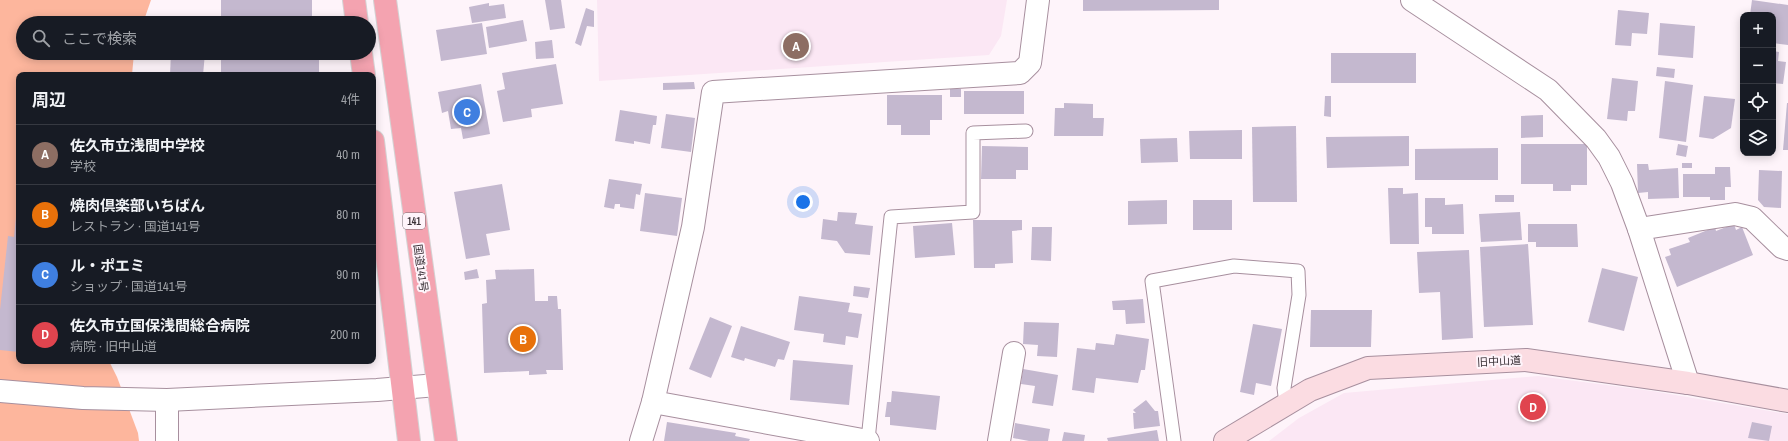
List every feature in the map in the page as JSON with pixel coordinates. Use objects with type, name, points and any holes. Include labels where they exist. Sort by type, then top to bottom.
[{"type":"highway","points":[[354,0],[356,16]]},
{"type":"highway","name":"国道141号","points":[[385,0],[437,385],[446,441]]},
{"type":"highway","points":[[362,60],[364,72]]},
{"type":"highway","points":[[376,166],[409,441]]},
{"type":"main road","name":"旧中山道","points":[[1224,441],[1310,390],[1368,368],[1526,360],[1688,383],[1788,401]]},
{"type":"street","points":[[641,441],[652,402],[693,227],[713,92],[1020,74],[1030,63],[1038,0]]},
{"type":"street","points":[[1412,0],[1548,90],[1596,139],[1609,157],[1622,183],[1639,229],[1688,383]]},
{"type":"street","points":[[1639,229],[1735,214],[1752,218],[1782,247],[1788,249]]},
{"type":"street","points":[[999,441],[1014,353]]},
{"type":"street","points":[[0,391],[90,398],[167,400],[437,385]]},
{"type":"street","points":[[167,400],[167,441]]},
{"type":"street","points":[[652,402],[868,440]]},
{"type":"lane","points":[[868,440],[891,217],[973,212],[973,133],[1026,131]]},
{"type":"lane","points":[[1174,441],[1152,281],[1234,266],[1298,271],[1299,295],[1284,388],[1286,404]]},
{"type":"shaded area","points":[[0,0],[151,0],[145,16],[16,16],[16,60],[133,60],[132,72],[16,72],[16,364],[110,364],[117,377],[138,433],[139,441],[0,441]]},
{"type":"shaded area","points":[[597,0],[1007,0],[1001,36],[989,55],[599,81]]},
{"type":"shaded area","points":[[1538,376],[1652,391],[1788,414],[1788,441],[1269,441],[1299,418],[1344,393]]},
{"type":"building","points":[[221,0],[312,0],[312,16],[221,16]]},
{"type":"building","points":[[545,0],[561,0],[565,28],[550,30]]},
{"type":"building","points":[[1083,0],[1219,0],[1219,10],[1083,11]]},
{"type":"building","points":[[1752,0],[1788,5],[1788,45],[1776,43],[1776,12],[1750,12]]},
{"type":"building","points":[[489,3],[489,6],[504,4],[506,18],[472,23],[469,7]]},
{"type":"building","points":[[586,8],[594,11],[594,27],[587,26],[581,46],[575,43]]},
{"type":"building","points":[[1618,10],[1649,13],[1647,34],[1632,33],[1631,46],[1615,45]]},
{"type":"building","points":[[523,20],[527,41],[489,48],[486,27]]},
{"type":"building","points":[[482,23],[487,54],[441,61],[436,30]]},
{"type":"building","points":[[1660,23],[1695,26],[1693,58],[1658,55]]},
{"type":"building","points":[[552,40],[554,58],[536,59],[535,42]]},
{"type":"building","points":[[1776,52],[1779,52],[1778,61],[1786,62],[1783,84],[1776,83]]},
{"type":"building","points":[[1331,53],[1416,53],[1416,83],[1331,83]]},
{"type":"building","points":[[171,60],[204,60],[203,72],[170,72]]},
{"type":"building","points":[[221,60],[319,60],[319,72],[221,72]]},
{"type":"building","points":[[556,64],[563,104],[531,109],[532,117],[503,122],[497,91],[505,89],[502,73]]},
{"type":"building","points":[[1657,67],[1675,69],[1674,78],[1656,76]]},
{"type":"building","points":[[1612,78],[1638,81],[1635,111],[1628,111],[1627,121],[1607,119]]},
{"type":"building","points":[[1665,81],[1693,85],[1686,142],[1659,138]]},
{"type":"building","points":[[694,82],[695,89],[663,90],[663,83]]},
{"type":"building","points":[[481,84],[490,134],[463,139],[461,128],[451,129],[448,111],[442,113],[438,92]]},
{"type":"building","points":[[950,89],[961,89],[961,97],[950,97]]},
{"type":"building","points":[[964,91],[1024,91],[1024,114],[964,114]]},
{"type":"building","points":[[887,95],[942,95],[942,120],[930,120],[930,135],[901,135],[901,125],[887,125]]},
{"type":"building","points":[[1325,96],[1331,96],[1331,117],[1324,116]]},
{"type":"building","points":[[1704,96],[1735,99],[1731,128],[1713,139],[1699,137]]},
{"type":"building","points":[[1064,103],[1093,104],[1093,118],[1104,118],[1103,136],[1054,136],[1055,108],[1064,108]]},
{"type":"building","points":[[1787,103],[1788,150],[1783,150]]},
{"type":"building","points":[[620,110],[657,116],[656,125],[653,125],[650,144],[634,141],[634,144],[615,141]]},
{"type":"building","points":[[666,114],[695,118],[691,152],[661,148]]},
{"type":"building","points":[[1543,115],[1543,137],[1521,138],[1521,116]]},
{"type":"building","points":[[1296,126],[1297,202],[1253,202],[1252,127]]},
{"type":"building","points":[[1242,130],[1242,159],[1190,159],[1189,131]]},
{"type":"building","points":[[1409,136],[1409,166],[1327,168],[1326,137]]},
{"type":"building","points":[[1177,138],[1178,162],[1141,163],[1140,139]]},
{"type":"building","points":[[1521,144],[1587,144],[1587,185],[1571,185],[1571,191],[1553,191],[1553,184],[1521,184]]},
{"type":"building","points":[[1678,144],[1688,146],[1686,157],[1676,155]]},
{"type":"building","points":[[982,146],[1028,147],[1028,170],[1016,170],[1016,179],[981,179]]},
{"type":"building","points":[[1498,148],[1498,180],[1415,180],[1415,149]]},
{"type":"building","points":[[1682,163],[1692,163],[1692,168],[1682,168]]},
{"type":"building","points":[[1637,164],[1648,164],[1649,170],[1678,168],[1679,198],[1648,199],[1648,192],[1638,193]]},
{"type":"building","points":[[1715,167],[1730,167],[1731,187],[1725,187],[1725,200],[1710,200],[1710,197],[1683,197],[1683,174],[1715,174]]},
{"type":"building","points":[[1759,170],[1782,171],[1781,208],[1764,207],[1758,200]]},
{"type":"building","points":[[609,179],[642,184],[640,195],[636,194],[634,209],[620,207],[620,204],[615,204],[614,209],[604,207]]},
{"type":"building","points":[[502,184],[510,230],[486,234],[490,255],[466,259],[454,192]]},
{"type":"building","points":[[1388,188],[1403,188],[1403,194],[1418,193],[1419,244],[1390,244]]},
{"type":"building","points":[[645,193],[682,198],[677,236],[640,231]]},
{"type":"building","points":[[1495,195],[1514,195],[1514,202],[1495,202]]},
{"type":"building","points":[[1425,198],[1445,198],[1445,205],[1463,204],[1464,234],[1432,234],[1432,227],[1425,227]]},
{"type":"building","points":[[1167,200],[1167,224],[1128,225],[1128,201]]},
{"type":"building","points":[[1193,200],[1232,200],[1232,230],[1193,230]]},
{"type":"building","points":[[838,212],[857,213],[855,224],[873,226],[870,255],[845,253],[837,241],[821,239],[823,219],[837,221]]},
{"type":"building","points":[[1520,212],[1522,240],[1481,242],[1479,214]]},
{"type":"building","points":[[16,217],[16,352],[0,350],[0,310],[8,236],[14,237]]},
{"type":"building","points":[[973,220],[1022,220],[1022,230],[1012,231],[1013,263],[995,264],[995,268],[974,268]]},
{"type":"building","points":[[952,223],[955,255],[915,258],[913,226]]},
{"type":"building","points":[[1528,224],[1577,224],[1578,247],[1536,247],[1536,242],[1528,242]]},
{"type":"building","points":[[1734,224],[1736,230],[1742,227],[1753,255],[1677,287],[1665,257],[1671,255],[1669,249],[1690,242],[1688,238],[1715,227],[1716,231]]},
{"type":"building","points":[[1032,227],[1052,227],[1051,261],[1031,260]]},
{"type":"building","points":[[1528,244],[1533,325],[1484,327],[1480,247]]},
{"type":"building","points":[[1469,250],[1473,338],[1442,340],[1440,292],[1419,293],[1417,252]]},
{"type":"building","points":[[1602,268],[1638,277],[1624,331],[1588,322]]},
{"type":"building","points":[[477,269],[479,278],[465,280],[464,272]]},
{"type":"building","points":[[534,269],[535,301],[548,301],[548,296],[557,296],[558,309],[561,309],[563,370],[546,370],[547,374],[529,375],[529,371],[484,373],[482,304],[487,303],[486,280],[496,279],[495,270]]},
{"type":"building","points":[[854,286],[870,288],[868,298],[853,296]]},
{"type":"building","points":[[799,296],[850,303],[848,312],[862,314],[858,338],[846,336],[845,345],[823,342],[824,334],[794,330]]},
{"type":"building","points":[[1143,299],[1145,323],[1126,324],[1125,310],[1113,310],[1112,301]]},
{"type":"building","points":[[1311,310],[1372,310],[1371,347],[1310,347]]},
{"type":"building","points":[[710,317],[732,326],[711,378],[689,369]]},
{"type":"building","points":[[1024,322],[1059,323],[1057,357],[1037,356],[1038,345],[1023,344]]},
{"type":"building","points":[[1253,324],[1282,329],[1271,386],[1256,383],[1254,395],[1240,392]]},
{"type":"building","points":[[741,326],[790,342],[784,360],[778,359],[775,367],[745,358],[744,361],[731,357]]},
{"type":"building","points":[[1116,334],[1149,339],[1145,370],[1141,370],[1138,383],[1096,378],[1094,393],[1072,390],[1077,348],[1095,350],[1096,343],[1114,345]]},
{"type":"building","points":[[793,360],[853,365],[849,405],[790,400]]},
{"type":"building","points":[[1023,369],[1058,375],[1053,406],[1032,403],[1035,386],[1021,384]]},
{"type":"building","points":[[892,391],[940,396],[936,430],[890,425],[890,417],[885,417],[887,402],[891,402]]},
{"type":"building","points":[[1146,400],[1155,411],[1158,411],[1160,426],[1134,429],[1133,413],[1136,413],[1133,410]]},
{"type":"building","points":[[667,422],[736,433],[735,436],[750,439],[749,441],[664,441]]},
{"type":"building","points":[[1752,422],[1772,426],[1769,441],[1748,438]]},
{"type":"building","points":[[1015,423],[1050,429],[1048,441],[1029,441],[1013,438]]},
{"type":"building","points":[[1157,430],[1159,441],[1108,441],[1107,438]]},
{"type":"building","points":[[1064,432],[1085,435],[1084,441],[1062,441]]},
{"type":"place","name":"佐久市立浅間中学校","points":[[796,46]]},
{"type":"place","name":"ル・ポエミ","points":[[467,112]]},
{"type":"place","name":"焼肉倶楽部いちばん","points":[[523,339]]},
{"type":"place","name":"佐久市立国保浅間総合病院","points":[[1533,407]]}]
